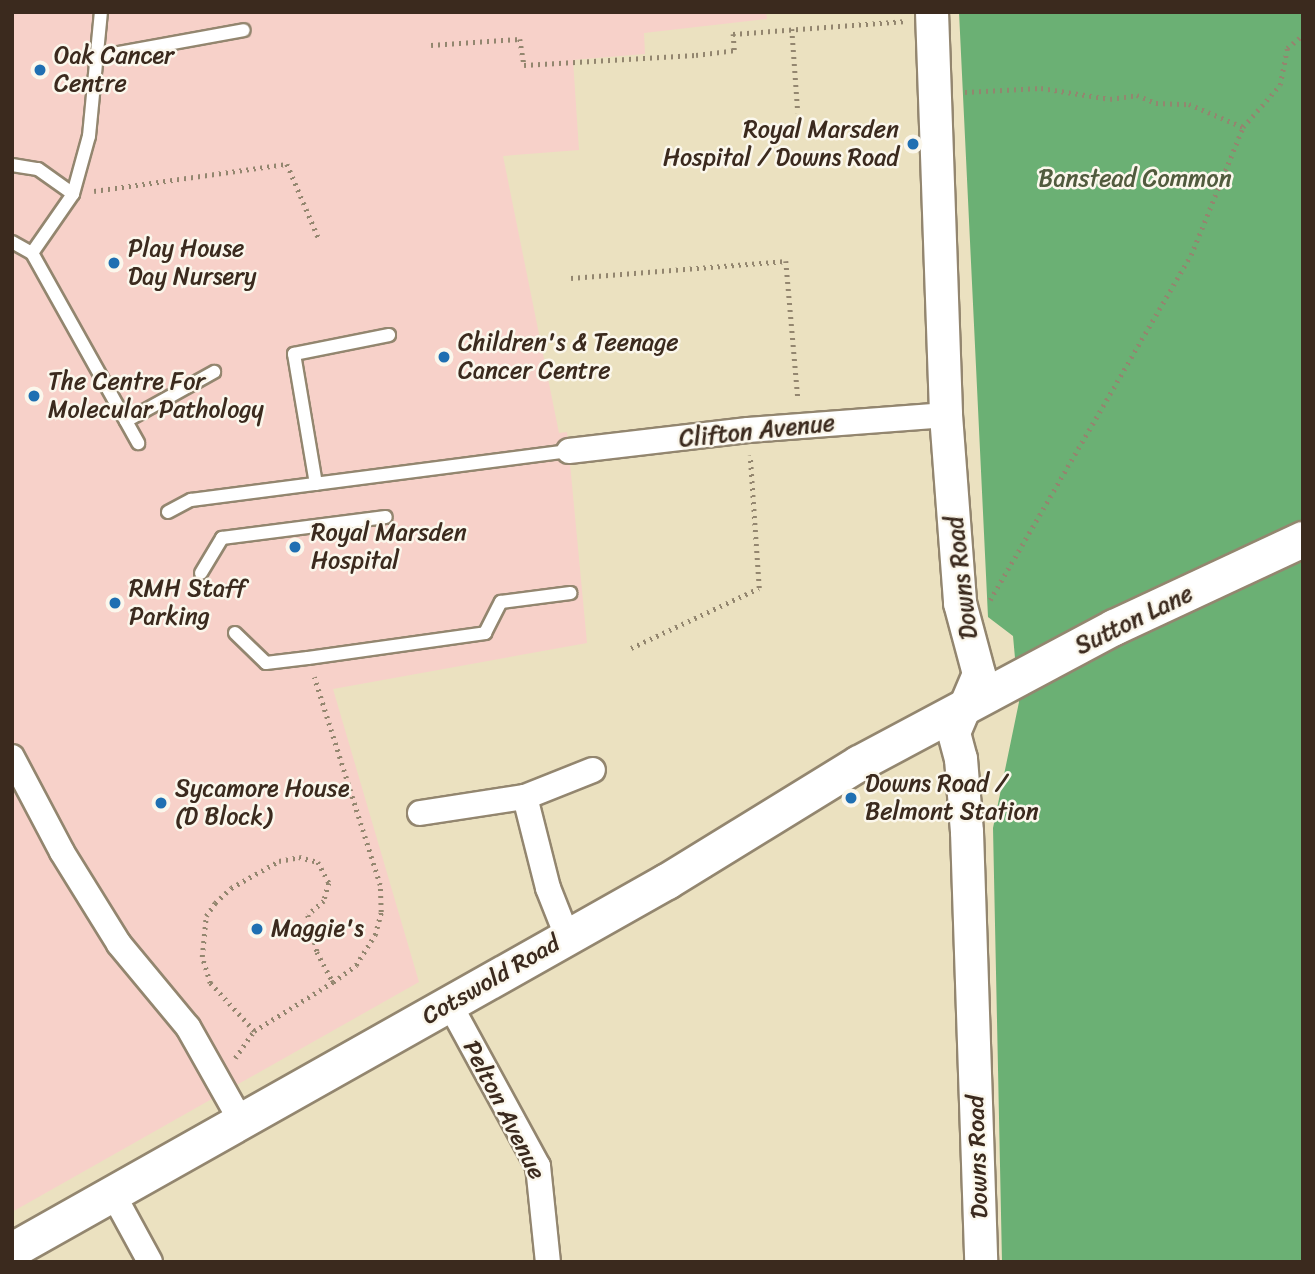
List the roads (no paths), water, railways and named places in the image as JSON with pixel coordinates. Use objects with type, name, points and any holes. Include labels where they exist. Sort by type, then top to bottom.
[{"type":"main road","name":"Sutton Lane","points":[[967,705],[1114,627],[1303,539]]},
{"type":"main road","name":"Cotswold Road","points":[[12,1251],[667,881],[859,763],[967,705]]},
{"type":"street","name":"Downs Road","points":[[932,16],[946,415],[966,640],[979,674],[954,733],[961,759],[967,832],[981,1262]]},
{"type":"street","name":"Clifton Avenue","points":[[569,451],[800,425],[946,415]]},
{"type":"street","points":[[12,757],[62,852],[119,944],[188,1027],[242,1123]]},
{"type":"street","points":[[420,813],[525,797],[593,770]]},
{"type":"street","points":[[525,797],[548,888],[567,936]]},
{"type":"street","name":"Pelton Avenue","points":[[449,1003],[538,1166],[548,1262]]},
{"type":"street","points":[[113,1194],[150,1262]]},
{"type":"lane","points":[[32,253],[73,194],[89,136],[101,12]]},
{"type":"lane","points":[[96,57],[244,30]]},
{"type":"lane","points":[[12,165],[38,169],[73,194]]},
{"type":"lane","points":[[12,242],[32,253],[138,443]]},
{"type":"lane","points":[[316,484],[295,354],[389,335]]},
{"type":"lane","points":[[126,421],[214,372]]},
{"type":"lane","points":[[168,512],[191,500],[569,451]]},
{"type":"lane","points":[[201,573],[222,538],[386,517]]},
{"type":"lane","points":[[235,634],[266,663],[308,658],[485,633],[500,602],[570,593]]},
{"type":"place","name":"Oak Cancer Centre","points":[[40,70]]},
{"type":"place","name":"Royal Marsden Hospital / Downs Road","points":[[913,144]]},
{"type":"place","name":"Play House Day Nursery","points":[[114,263]]},
{"type":"place","name":"Children's & Teenage Cancer Centre","points":[[444,357]]},
{"type":"place","name":"The Centre For Molecular Pathology","points":[[34,396]]},
{"type":"place","name":"Royal Marsden Hospital","points":[[295,547]]},
{"type":"place","name":"RMH Staff Parking","points":[[115,603]]},
{"type":"place","name":"Downs Road / Belmont Station","points":[[851,798]]},
{"type":"place","name":"Sycamore House (D Block)","points":[[161,803]]},
{"type":"place","name":"Maggie's","points":[[257,929]]},
{"type":"park label","name":"Banstead Common","points":[[1135,179]]}]
